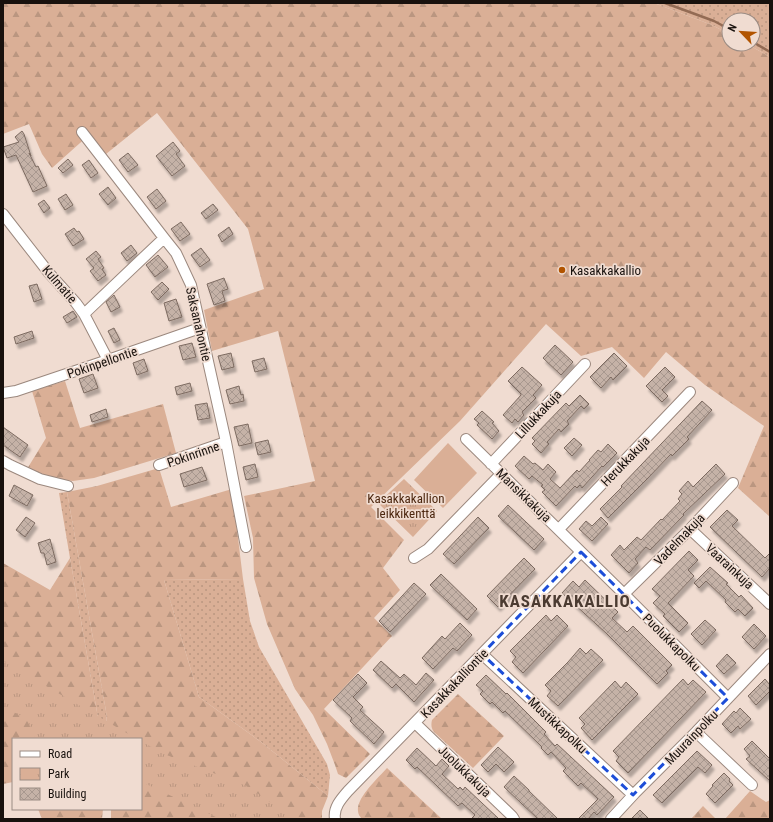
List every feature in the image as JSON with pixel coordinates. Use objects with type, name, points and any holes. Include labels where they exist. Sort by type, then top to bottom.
[{"type":"street","name":"Saksanahontie","points":[[82,132],[176,253],[191,285],[226,442],[246,547]]},
{"type":"street","name":"Kulmatie","points":[[3,214],[49,273],[84,314],[108,360]]},
{"type":"street","points":[[84,314],[164,238]]},
{"type":"street","name":"Pokinpellontie","points":[[3,393],[16,391],[200,328]]},
{"type":"street","name":"Lillukkakuja","points":[[492,464],[585,364]]},
{"type":"street","name":"Herukkakuja","points":[[559,530],[690,392]]},
{"type":"street","name":"Mansikkakuja","points":[[466,439],[581,552]]},
{"type":"street","name":"Pokinrinne","points":[[160,465],[226,442]]},
{"type":"street","points":[[3,461],[40,479],[68,486]]},
{"type":"street","points":[[414,558],[428,549],[502,473]]},
{"type":"street","name":"Vadelmakuja","points":[[624,594],[690,529],[733,483]]},
{"type":"street","name":"Vaarainkuja","points":[[690,529],[770,604]]},
{"type":"street","name":"Puolukkapolku","points":[[581,552],[728,698]]},
{"type":"street","name":"Kasakkakalliontie","points":[[335,819],[335,809],[342,799],[581,552]]},
{"type":"street","name":"Mustikkapolku","points":[[482,654],[633,795]]},
{"type":"street","name":"Muurainpolku","points":[[611,819],[728,698],[768,661]]},
{"type":"street","name":"Juolukkakuja","points":[[415,723],[514,819]]},
{"type":"street","points":[[696,732],[752,785]]},
{"type":"highlighted area","points":[[581,552],[728,698],[633,795],[482,654]]},
{"type":"green space","points":[[3,3],[654,3],[712,25],[721,30],[721,52],[761,52],[770,57],[770,517],[738,488],[764,426],[705,385],[666,352],[644,378],[612,347],[581,356],[546,324],[460,421],[371,507],[404,540],[383,568],[400,590],[374,618],[392,636],[324,709],[370,754],[346,778],[338,774],[327,744],[313,715],[295,689],[267,624],[254,578],[253,538],[244,496],[315,481],[278,331],[212,351],[204,310],[264,289],[248,229],[157,113],[106,154],[89,135],[52,168],[42,154],[29,124],[3,134]]},
{"type":"green space","points":[[654,3],[770,3],[770,57],[761,52],[761,12],[721,12],[721,30]]},
{"type":"green space","points":[[65,381],[80,428],[163,404],[176,453],[94,478],[73,481],[55,479],[27,469],[46,438],[32,391]]},
{"type":"green space","points":[[448,443],[477,473],[443,508],[414,480]]},
{"type":"green space","points":[[159,468],[171,507],[232,489],[243,579],[164,580],[199,697],[261,742],[328,796],[322,811],[322,819],[111,819],[111,810],[142,810],[142,738],[108,738],[106,711],[67,492],[97,486]]},
{"type":"green space","name":"Kasakkakallion leikkikenttä","points":[[404,479],[437,511],[413,537],[378,503]]},
{"type":"green space","points":[[67,492],[106,711],[108,738],[99,738],[97,712],[59,493]]},
{"type":"green space","points":[[70,558],[97,712],[99,738],[12,738],[12,782],[3,784],[3,563],[50,590]]},
{"type":"green space","points":[[243,579],[250,621],[259,647],[327,764],[330,775],[328,796],[261,742],[199,697],[164,580]]},
{"type":"green space","points":[[3,661],[135,738],[36,738],[32,735],[28,720],[3,706]]},
{"type":"green space","points":[[458,694],[504,736],[473,768],[434,732],[431,724],[432,720]]},
{"type":"green space","points":[[142,742],[164,754],[247,786],[294,819],[220,819],[142,783]]},
{"type":"green space","points":[[387,768],[442,819],[362,819],[359,815],[358,806],[364,794]]},
{"type":"green space","points":[[750,791],[766,802],[770,800],[770,819],[725,819]]},
{"type":"green space","points":[[703,806],[716,819],[691,819]]},
{"type":"green space","points":[[38,810],[103,810],[102,819],[42,819]]},
{"type":"building","points":[[22,131],[31,156],[29,153],[36,167],[38,166],[47,186],[33,192],[16,155],[7,158],[3,147],[19,142],[15,137]]},
{"type":"building","points":[[173,142],[180,151],[176,154],[185,166],[172,176],[156,156]]},
{"type":"building","points":[[128,153],[138,165],[128,172],[119,160]]},
{"type":"building","points":[[68,159],[73,165],[63,173],[58,168]]},
{"type":"building","points":[[89,160],[98,173],[91,178],[82,165]]},
{"type":"building","points":[[108,187],[116,198],[108,205],[99,194]]},
{"type":"building","points":[[157,189],[166,201],[156,209],[147,197]]},
{"type":"building","points":[[66,194],[73,205],[65,210],[58,199]]},
{"type":"building","points":[[44,200],[50,208],[44,213],[38,204]]},
{"type":"building","points":[[213,204],[218,210],[206,219],[201,213]]},
{"type":"building","points":[[181,222],[190,234],[180,241],[171,229]]},
{"type":"building","points":[[229,227],[233,234],[222,242],[218,235]]},
{"type":"building","points":[[74,228],[77,232],[79,231],[84,239],[73,246],[65,234]]},
{"type":"building","points":[[131,245],[137,253],[127,261],[121,253]]},
{"type":"building","points":[[201,248],[210,260],[200,267],[191,255]]},
{"type":"building","points":[[96,251],[101,257],[98,259],[104,268],[102,269],[106,275],[98,281],[90,271],[94,268],[86,259]]},
{"type":"building","points":[[158,255],[168,267],[155,277],[146,265]]},
{"type":"building","points":[[224,278],[228,289],[222,291],[225,301],[214,305],[207,284]]},
{"type":"building","points":[[162,282],[169,289],[158,300],[151,292]]},
{"type":"building","points":[[37,284],[42,299],[34,302],[29,286]]},
{"type":"building","points":[[114,295],[120,307],[111,312],[106,302]]},
{"type":"building","points":[[176,299],[182,317],[169,321],[164,303]]},
{"type":"building","points":[[73,311],[77,317],[67,323],[63,317]]},
{"type":"building","points":[[114,328],[120,340],[114,343],[108,331]]},
{"type":"building","points":[[32,331],[34,338],[16,344],[14,337]]},
{"type":"building","points":[[192,343],[196,357],[183,360],[179,346]]},
{"type":"building","points":[[555,345],[573,362],[561,375],[543,358]]},
{"type":"building","points":[[231,353],[234,367],[222,370],[218,356]]},
{"type":"building","points":[[614,353],[627,366],[613,380],[611,377],[601,388],[590,377]]},
{"type":"building","points":[[264,358],[267,369],[255,372],[252,361]]},
{"type":"building","points":[[144,359],[148,371],[137,375],[133,363]]},
{"type":"building","points":[[522,367],[542,385],[533,395],[536,398],[522,412],[524,415],[518,422],[515,419],[512,423],[503,415],[521,394],[508,381]]},
{"type":"building","points":[[665,367],[675,377],[662,390],[668,396],[662,402],[646,386]]},
{"type":"building","points":[[93,374],[98,388],[84,393],[79,379]]},
{"type":"building","points":[[190,383],[192,391],[177,395],[175,387]]},
{"type":"building","points":[[239,386],[241,395],[243,394],[244,401],[230,404],[226,390]]},
{"type":"building","points":[[580,395],[589,404],[584,409],[581,406],[567,421],[569,424],[561,432],[559,429],[547,442],[549,444],[541,453],[532,444],[535,441],[532,438],[566,403],[569,406]]},
{"type":"building","points":[[702,401],[712,410],[687,437],[689,439],[672,456],[671,454],[608,518],[600,509]]},
{"type":"building","points":[[207,403],[210,418],[198,420],[195,405]]},
{"type":"building","points":[[106,409],[108,417],[92,422],[90,415]]},
{"type":"building","points":[[482,411],[494,422],[492,423],[499,431],[492,439],[477,425],[479,423],[474,419]]},
{"type":"building","points":[[248,424],[252,443],[239,446],[234,427]]},
{"type":"building","points":[[3,427],[28,445],[20,457],[3,445]]},
{"type":"building","points":[[574,438],[582,445],[572,456],[564,448]]},
{"type":"building","points":[[268,440],[271,452],[258,455],[255,443]]},
{"type":"building","points":[[608,444],[617,453],[603,467],[602,466],[582,488],[580,485],[577,488],[575,486],[556,506],[542,492],[545,490],[541,486],[543,485],[532,476],[529,479],[515,466],[524,456],[543,470],[548,464],[556,472],[550,479],[560,488],[577,470],[579,472],[598,450],[601,452]]},
{"type":"building","points":[[255,464],[258,477],[246,480],[243,467]]},
{"type":"building","points":[[716,464],[725,474],[683,514],[684,515],[650,550],[646,547],[635,559],[638,563],[629,573],[611,555],[620,545],[624,550],[637,537],[641,540],[680,501],[678,499],[682,494],[679,491],[688,481],[693,487]]},
{"type":"building","points":[[202,467],[207,480],[184,487],[180,474]]},
{"type":"building","points":[[14,485],[33,495],[27,506],[9,496]]},
{"type":"building","points":[[508,505],[544,539],[534,550],[498,516]]},
{"type":"building","points":[[727,510],[738,520],[732,526],[765,558],[770,553],[770,568],[762,577],[710,527]]},
{"type":"building","points":[[26,517],[35,523],[25,537],[16,530]]},
{"type":"building","points":[[478,517],[489,528],[454,564],[443,554]]},
{"type":"building","points":[[601,517],[608,524],[592,541],[579,529],[586,521],[592,526]]},
{"type":"building","points":[[50,539],[56,562],[47,565],[44,553],[41,553],[38,543]]},
{"type":"building","points":[[689,551],[698,560],[688,570],[694,576],[668,603],[688,623],[679,632],[663,616],[665,614],[653,603],[660,596],[652,589]]},
{"type":"building","points":[[524,558],[535,569],[498,607],[487,596]]},
{"type":"building","points":[[710,567],[728,583],[726,584],[739,597],[741,595],[753,608],[745,616],[738,609],[735,612],[725,602],[726,600],[706,581],[699,588],[694,583]]},
{"type":"building","points":[[441,574],[477,609],[467,620],[430,585]]},
{"type":"building","points":[[585,580],[618,612],[612,618],[627,632],[633,626],[672,665],[666,671],[668,673],[657,684],[607,634],[562,593],[573,581],[579,587]]},
{"type":"building","points":[[414,583],[426,594],[390,632],[379,621]]},
{"type":"building","points":[[546,615],[551,621],[557,615],[568,626],[523,673],[512,662],[516,657],[510,651]]},
{"type":"building","points":[[705,620],[716,630],[702,645],[691,634]]},
{"type":"building","points":[[460,623],[472,635],[457,651],[453,648],[433,669],[422,658],[442,636],[445,639]]},
{"type":"building","points":[[754,624],[766,636],[754,649],[742,637]]},
{"type":"building","points":[[580,648],[586,654],[591,649],[603,660],[558,706],[547,696],[551,691],[545,685]]},
{"type":"building","points":[[727,654],[736,663],[724,674],[716,666]]},
{"type":"building","points":[[381,661],[400,678],[404,674],[416,685],[426,673],[434,680],[414,702],[396,684],[392,688],[373,670]]},
{"type":"building","points":[[358,674],[367,683],[353,697],[363,707],[360,710],[384,732],[374,744],[350,721],[352,718],[333,700]]},
{"type":"building","points":[[486,675],[506,694],[507,693],[546,732],[544,734],[555,746],[557,744],[614,797],[597,815],[594,812],[588,819],[578,819],[598,799],[581,783],[578,786],[563,771],[566,768],[551,752],[548,755],[541,748],[542,747],[505,711],[503,713],[492,702],[490,704],[480,694],[483,691],[476,685]]},
{"type":"building","points":[[683,679],[688,685],[693,680],[706,692],[628,773],[616,761],[619,757],[613,751]]},
{"type":"building","points":[[765,679],[770,685],[770,691],[756,705],[748,696]]},
{"type":"building","points":[[615,681],[621,688],[626,682],[638,694],[592,740],[581,728],[585,724],[579,718]]},
{"type":"building","points":[[740,708],[751,719],[740,729],[738,726],[731,733],[722,724],[734,711],[736,713]]},
{"type":"building","points":[[752,741],[770,759],[770,781],[746,759],[750,756],[744,749]]},
{"type":"building","points":[[498,747],[514,762],[504,772],[496,764],[488,772],[481,765]]},
{"type":"building","points":[[417,748],[436,766],[442,759],[449,766],[442,774],[458,789],[460,787],[463,790],[465,787],[499,819],[471,819],[475,815],[462,803],[458,806],[417,767],[415,769],[406,760]]},
{"type":"building","points":[[697,751],[712,765],[705,773],[698,767],[662,803],[653,795]]},
{"type":"building","points":[[724,773],[733,785],[715,803],[706,794],[713,786],[712,785]]},
{"type":"building","points":[[514,776],[558,819],[538,819],[504,787]]},
{"type":"building","points":[[640,810],[649,819],[631,819]]},
{"type":"waterway","points":[[665,3],[721,25]]},
{"type":"waterway","points":[[761,47],[770,52]]},
{"type":"place","name":"Kasakkakallio","points":[[562,270]]},
{"type":"district","name":"KASAKKAKALLIO","points":[[565,601]]}]
